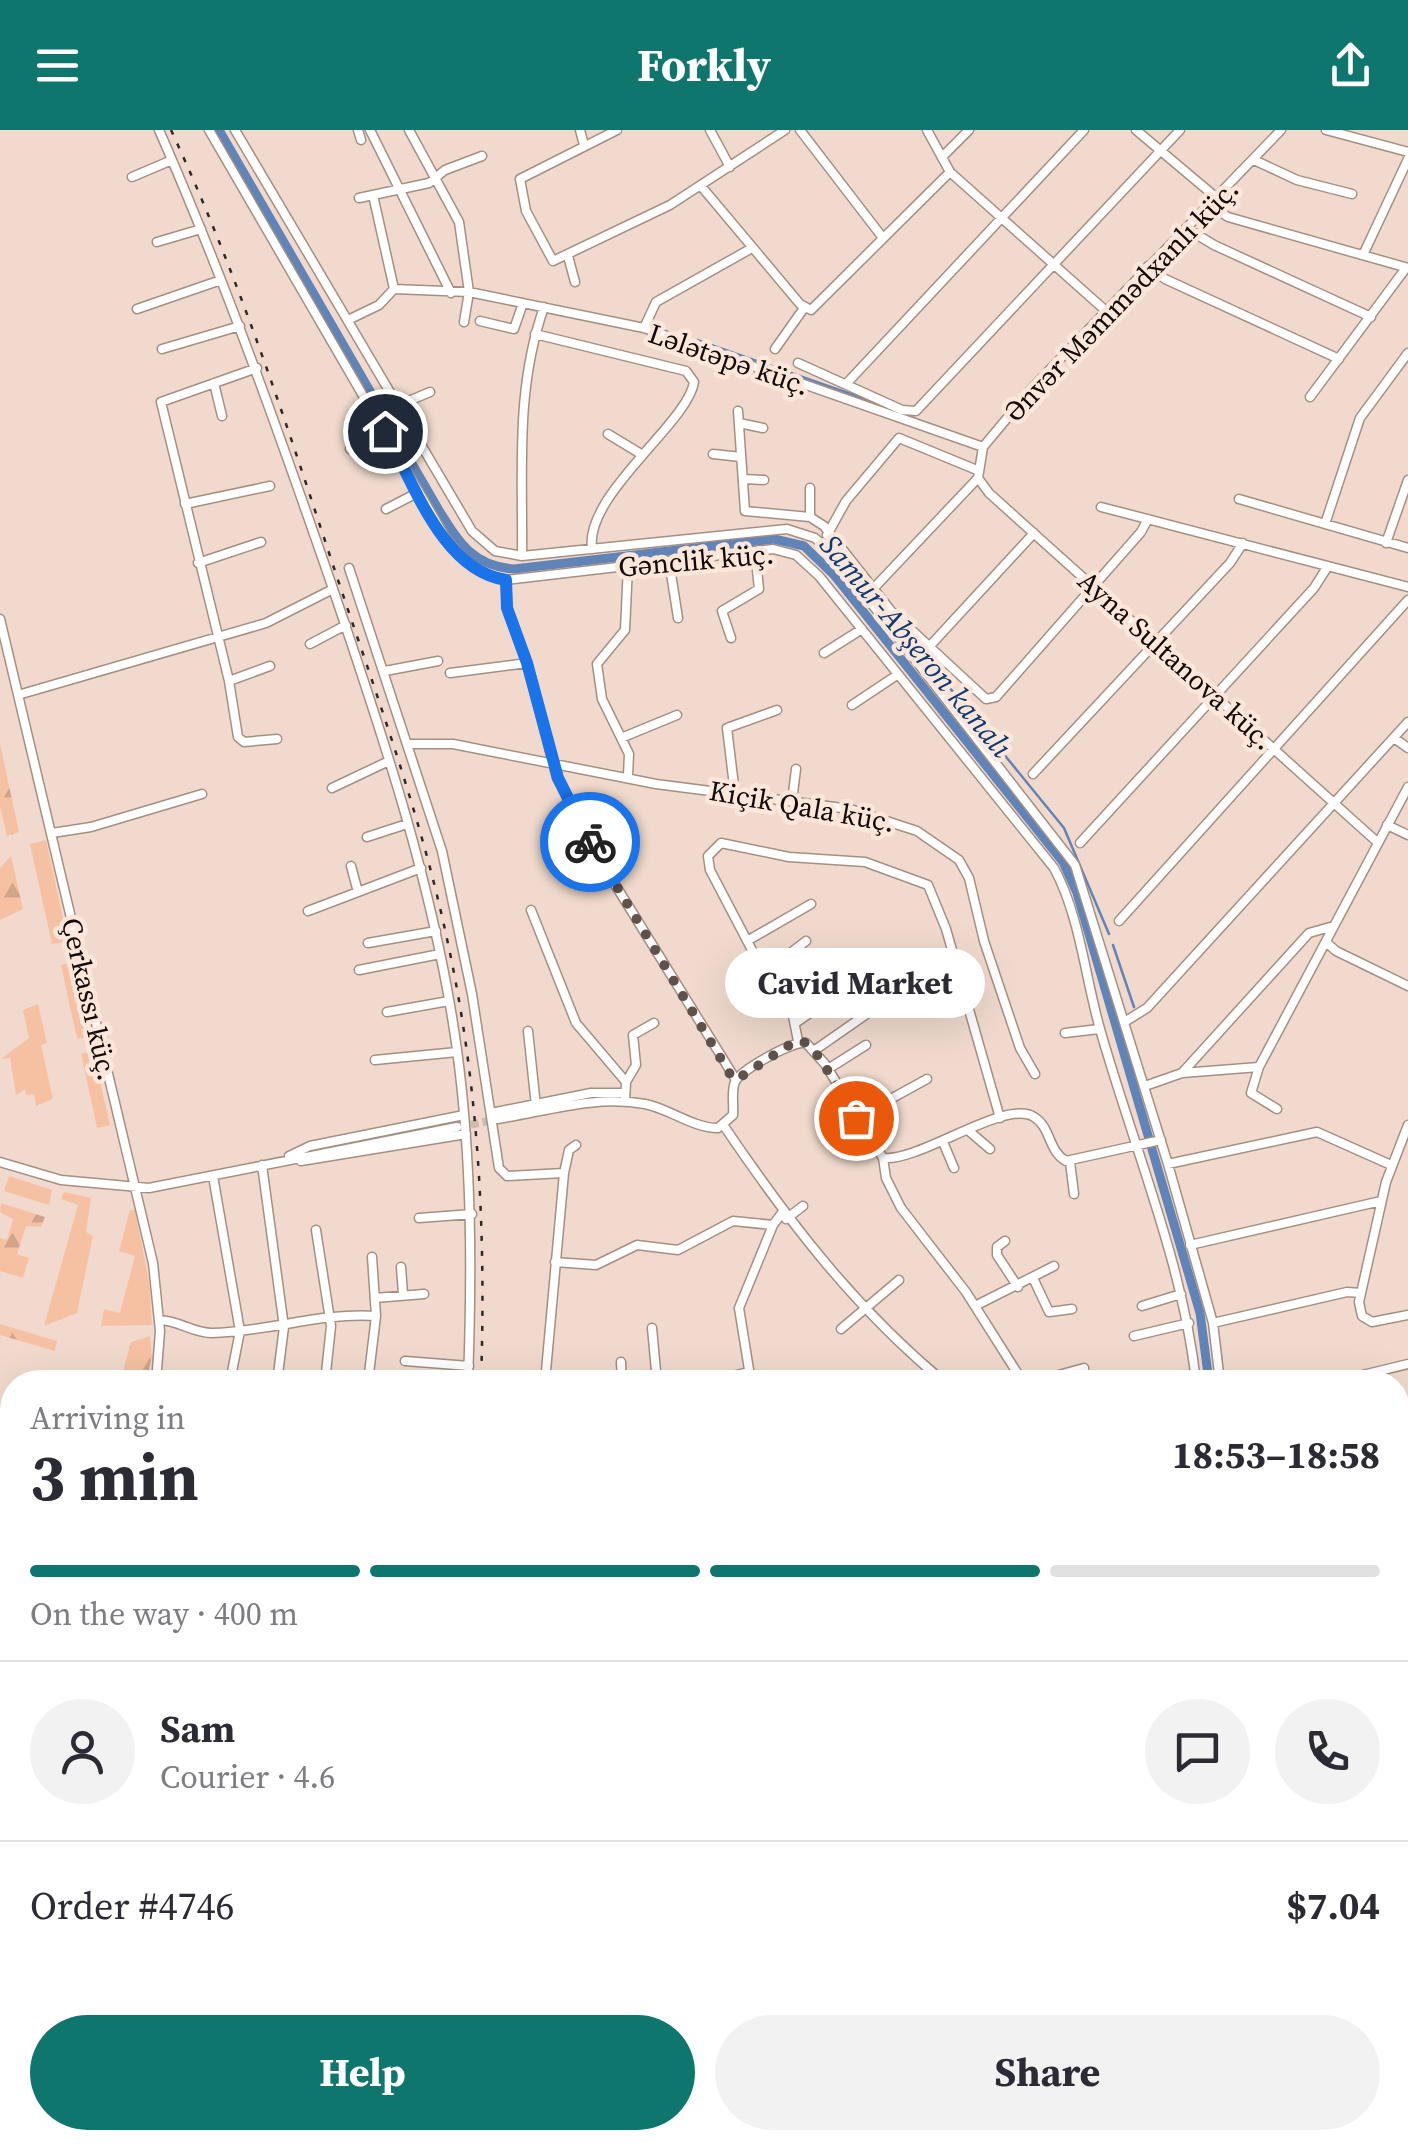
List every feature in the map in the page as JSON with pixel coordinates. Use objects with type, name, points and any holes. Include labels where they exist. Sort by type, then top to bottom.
[{"type":"street","points":[[159,130],[258,368],[346,625],[408,824],[436,930],[457,1052],[472,1214],[468,1370]]},
{"type":"street","points":[[209,130],[419,492],[467,564],[492,578],[506,580],[507,608],[527,663],[558,778],[594,850],[736,1080],[734,1115],[724,1126],[708,1128],[668,1110],[591,1092],[495,1116]]},
{"type":"street","name":"Gənclik küç.","points":[[235,130],[472,531],[494,551],[522,556],[768,528],[801,532],[822,543]]},
{"type":"street","points":[[370,130],[452,294]]},
{"type":"street","points":[[409,130],[459,222],[469,292],[464,322]]},
{"type":"street","points":[[580,130],[584,145]]},
{"type":"street","points":[[616,130],[520,178],[526,211],[551,259],[568,256],[701,186],[785,130]]},
{"type":"street","points":[[710,130],[730,167]]},
{"type":"street","points":[[800,130],[882,238]]},
{"type":"street","points":[[927,130],[950,172],[1106,310]]},
{"type":"street","points":[[944,155],[969,130]]},
{"type":"street","points":[[847,383],[1084,130]]},
{"type":"street","points":[[1136,130],[1228,217],[1407,268],[1310,397]]},
{"type":"street","points":[[798,363],[902,410],[916,411],[1180,130]]},
{"type":"street","name":"Ənvər Məmmədxanlı küç.","points":[[977,474],[983,447],[1106,310],[1282,130]]},
{"type":"street","points":[[1326,130],[1408,156],[1363,255]]},
{"type":"street","points":[[359,198],[428,183],[435,176],[482,156]]},
{"type":"street","points":[[132,177],[172,160]]},
{"type":"street","points":[[1254,160],[1297,180],[1352,194]]},
{"type":"street","points":[[774,348],[804,308],[820,304],[950,172]]},
{"type":"street","points":[[701,186],[804,308]]},
{"type":"street","points":[[348,320],[379,305],[394,289],[373,196]]},
{"type":"street","points":[[1186,228],[1214,246],[1371,317]]},
{"type":"street","points":[[157,242],[201,229]]},
{"type":"street","points":[[644,328],[656,302],[752,248]]},
{"type":"street","points":[[568,256],[575,282]]},
{"type":"street","points":[[1148,266],[1165,280],[1340,359]]},
{"type":"street","points":[[137,309],[222,280]]},
{"type":"street","name":"Lələtəpə küç.","points":[[394,289],[469,292],[644,328],[983,447]]},
{"type":"street","points":[[480,321],[514,329],[523,302]]},
{"type":"street","points":[[522,556],[520,426],[535,334],[544,307]]},
{"type":"street","points":[[162,349],[240,326]]},
{"type":"street","points":[[535,334],[686,371],[692,376],[688,400],[616,488],[590,538],[592,549]]},
{"type":"street","points":[[1326,524],[1360,418],[1408,354]]},
{"type":"street","points":[[258,368],[161,402],[240,740],[277,739]]},
{"type":"street","points":[[214,383],[222,416]]},
{"type":"street","points":[[398,406],[430,392]]},
{"type":"street","points":[[738,411],[748,514],[810,517],[830,531],[928,648],[991,700],[1094,586],[1148,519]]},
{"type":"street","points":[[739,423],[762,428]]},
{"type":"street","points":[[350,450],[385,431]]},
{"type":"street","points":[[608,434],[641,454]]},
{"type":"street","points":[[866,595],[977,474],[899,438],[846,501],[822,543],[1075,865],[1126,1021],[1157,1141],[1168,1164],[1213,1323],[1219,1370]]},
{"type":"street","points":[[713,454],[741,457]]},
{"type":"street","name":"Ayna Sultanova küç.","points":[[977,474],[1034,533],[1376,841]]},
{"type":"street","points":[[743,479],[764,480]]},
{"type":"street","points":[[1386,543],[1408,480]]},
{"type":"street","points":[[185,504],[270,486]]},
{"type":"street","points":[[810,488],[810,517]]},
{"type":"street","points":[[386,508],[419,492]]},
{"type":"street","points":[[1239,499],[1408,548]]},
{"type":"street","points":[[1101,507],[1408,587]]},
{"type":"street","points":[[928,648],[1034,533]]},
{"type":"street","points":[[198,563],[261,542]]},
{"type":"street","points":[[1033,774],[1154,640],[1230,563],[1243,543]]},
{"type":"street","name":"Gənclik küç.","points":[[506,580],[755,551],[785,550],[808,563],[1054,868],[1066,894],[1100,1029],[1139,1146],[1181,1294],[1195,1370]]},
{"type":"street","points":[[730,638],[722,610],[759,589],[755,551]]},
{"type":"street","points":[[669,561],[678,618]]},
{"type":"street","points":[[628,566],[626,630],[597,664],[602,699],[630,760],[628,776]]},
{"type":"street","points":[[1080,843],[1314,588],[1328,566]]},
{"type":"street","points":[[349,568],[442,851],[495,1116],[502,1173],[564,1173]]},
{"type":"street","points":[[18,695],[266,623],[333,589]]},
{"type":"street","points":[[1119,920],[1408,600]]},
{"type":"street","name":"Çerkassı küç.","points":[[0,619],[136,1189],[160,1320],[157,1370]]},
{"type":"street","points":[[310,644],[346,625]]},
{"type":"street","points":[[824,653],[862,629]]},
{"type":"street","points":[[385,671],[438,660]]},
{"type":"street","points":[[450,673],[527,663]]},
{"type":"street","points":[[229,682],[270,666]]},
{"type":"street","points":[[852,706],[898,675]]},
{"type":"street","points":[[735,794],[727,728],[778,710]]},
{"type":"street","points":[[621,738],[677,715]]},
{"type":"street","points":[[1126,1021],[1147,1008],[1408,722]]},
{"type":"street","points":[[1394,738],[1408,748]]},
{"type":"street","name":"Kiçik Qala küç.","points":[[409,744],[453,744],[656,784],[850,810],[906,825],[959,860],[976,896],[980,928],[1020,1048],[1035,1074]]},
{"type":"street","points":[[332,788],[389,761]]},
{"type":"street","points":[[792,801],[796,769]]},
{"type":"street","points":[[654,798],[656,784]]},
{"type":"street","points":[[1277,1109],[1251,1093],[1259,1067],[1327,943],[1330,927],[1408,788]]},
{"type":"street","points":[[52,833],[91,827],[202,794]]},
{"type":"street","points":[[367,837],[408,824]]},
{"type":"street","points":[[1387,826],[1408,835]]},
{"type":"street","points":[[798,1041],[798,1022],[710,870],[708,856],[716,845],[731,842],[789,857],[865,862],[928,884],[946,929],[1000,1118]]},
{"type":"street","points":[[569,864],[594,850]]},
{"type":"street","points":[[351,866],[358,892]]},
{"type":"street","points":[[308,911],[420,868]]},
{"type":"street","points":[[748,941],[811,904]]},
{"type":"street","points":[[531,910],[576,1023],[626,1082]]},
{"type":"street","points":[[1182,1073],[1310,934],[1330,927]]},
{"type":"street","points":[[368,942],[436,930]]},
{"type":"street","points":[[767,971],[806,941]]},
{"type":"street","points":[[1327,943],[1408,985]]},
{"type":"street","points":[[359,970],[440,954]]},
{"type":"street","points":[[798,1022],[881,963]]},
{"type":"street","points":[[815,1050],[914,981]]},
{"type":"street","points":[[387,1012],[449,1001]]},
{"type":"street","points":[[625,1097],[626,1082],[636,1065],[634,1035],[654,1023]]},
{"type":"street","points":[[1065,1033],[1100,1029]]},
{"type":"street","points":[[528,1032],[536,1106]]},
{"type":"street","points":[[736,1080],[798,1041]]},
{"type":"street","points":[[798,1041],[815,1050],[828,1069],[883,1158],[886,1178],[900,1208],[975,1306],[1014,1370]]},
{"type":"street","points":[[828,1069],[866,1046]]},
{"type":"street","points":[[376,1060],[457,1052]]},
{"type":"street","points":[[1145,1086],[1182,1073],[1259,1067]]},
{"type":"street","points":[[856,1118],[928,1080]]},
{"type":"street","points":[[495,1116],[625,1097]]},
{"type":"street","points":[[276,1162],[310,1146],[464,1115]]},
{"type":"street","points":[[883,1158],[942,1142],[1000,1118],[1033,1116],[1056,1155],[1070,1162],[1157,1141]]},
{"type":"street","points":[[1408,1125],[1390,1165],[1380,1201],[1359,1309],[1367,1320],[1408,1315]]},
{"type":"street","points":[[724,1126],[784,1216],[865,1307],[931,1370]]},
{"type":"street","points":[[0,1162],[61,1180],[136,1189],[456,1127]]},
{"type":"street","points":[[969,1131],[990,1149]]},
{"type":"street","points":[[1168,1164],[1324,1132],[1390,1165]]},
{"type":"street","points":[[276,1162],[313,1161],[466,1134]]},
{"type":"street","points":[[942,1142],[954,1168]]},
{"type":"street","points":[[545,1370],[564,1173],[568,1150],[576,1145]]},
{"type":"street","points":[[1070,1162],[1074,1194]]},
{"type":"street","points":[[262,1165],[284,1327],[279,1370]]},
{"type":"street","points":[[213,1176],[240,1331],[232,1370]]},
{"type":"street","points":[[1190,1245],[1380,1201]]},
{"type":"street","points":[[749,1370],[739,1308],[773,1225],[804,1206]]},
{"type":"street","points":[[419,1218],[472,1214]]},
{"type":"street","points":[[555,1262],[596,1264],[637,1245],[678,1250],[732,1222],[773,1225]]},
{"type":"street","points":[[316,1230],[330,1317],[326,1370]]},
{"type":"street","points":[[1004,1241],[997,1247],[997,1255],[1018,1287]]},
{"type":"street","points":[[369,1370],[376,1316],[372,1257]]},
{"type":"street","points":[[401,1266],[404,1294]]},
{"type":"street","points":[[975,1306],[1034,1280],[1054,1266]]},
{"type":"street","points":[[840,1329],[898,1280]]},
{"type":"street","points":[[1034,1280],[1049,1312],[1072,1309]]},
{"type":"street","points":[[1213,1323],[1346,1292],[1361,1293]]},
{"type":"street","points":[[376,1298],[424,1294]]},
{"type":"street","points":[[1142,1306],[1181,1294]]},
{"type":"street","points":[[160,1320],[182,1322],[199,1332],[284,1327],[330,1317],[376,1316]]},
{"type":"street","points":[[1134,1336],[1189,1324]]},
{"type":"street","points":[[652,1328],[656,1370]]},
{"type":"street","points":[[405,1362],[468,1366]]},
{"type":"street","points":[[621,1362],[621,1370]]},
{"type":"street","points":[[1383,1370],[1408,1364]]},
{"type":"street","points":[[1077,1370],[1084,1368]]},
{"type":"green space","points":[[0,744],[19,832],[7,836],[0,806]]},
{"type":"green space","points":[[46,840],[68,941],[52,944],[30,844]]},
{"type":"green space","points":[[11,856],[23,909],[0,920],[0,868]]},
{"type":"green space","points":[[74,962],[91,1036],[77,1039],[61,965]]},
{"type":"green space","points":[[38,1004],[47,1043],[41,1045],[53,1099],[36,1106],[34,1094],[26,1095],[25,1089],[16,1095],[10,1058],[1,1059],[29,1038],[23,1010]]},
{"type":"green space","points":[[93,1051],[110,1125],[97,1128],[81,1054]]},
{"type":"green space","points":[[9,1176],[52,1190],[49,1205],[4,1191]]},
{"type":"green space","points":[[64,1192],[91,1198],[86,1232],[93,1236],[77,1313],[44,1326],[78,1205],[61,1199]]},
{"type":"green space","points":[[1,1203],[45,1217],[41,1227],[26,1226],[17,1254],[29,1258],[23,1278],[0,1271],[0,1238],[7,1240],[13,1219],[0,1212]]},
{"type":"green space","points":[[130,1210],[135,1210],[149,1281],[152,1325],[101,1326],[104,1309],[120,1313],[135,1256],[119,1251]]},
{"type":"green space","points":[[0,1324],[57,1341],[55,1351],[0,1335]]},
{"type":"green space","points":[[150,1336],[149,1370],[123,1370],[131,1342]]},
{"type":"waterway","name":"Samur-Abşeron kanalı","points":[[219,130],[440,512],[469,551],[488,563],[514,569],[774,539],[804,546],[834,575],[1063,862],[1077,893],[1200,1313],[1207,1370]]},
{"type":"waterway","points":[[697,340],[868,400]]},
{"type":"waterway","points":[[936,671],[1064,828],[1109,934]]},
{"type":"waterway","points":[[1113,945],[1134,1007]]},
{"type":"tunnel","points":[[459,1127],[494,1120]]},
{"type":"railway","points":[[171,130],[217,236],[277,398],[395,749],[436,891],[458,994],[473,1104],[481,1215],[481,1370]]},
{"type":"way so far","points":[[590,842],[730,1074],[736,1080],[794,1042],[803,1041],[820,1058],[856,1118]]},
{"type":"place","name":"Cavid Market","points":[[856,1118]]},
{"type":"route","points":[[385,431],[456,552],[479,572],[506,580],[504,597],[527,663],[558,778],[590,842]]}]
